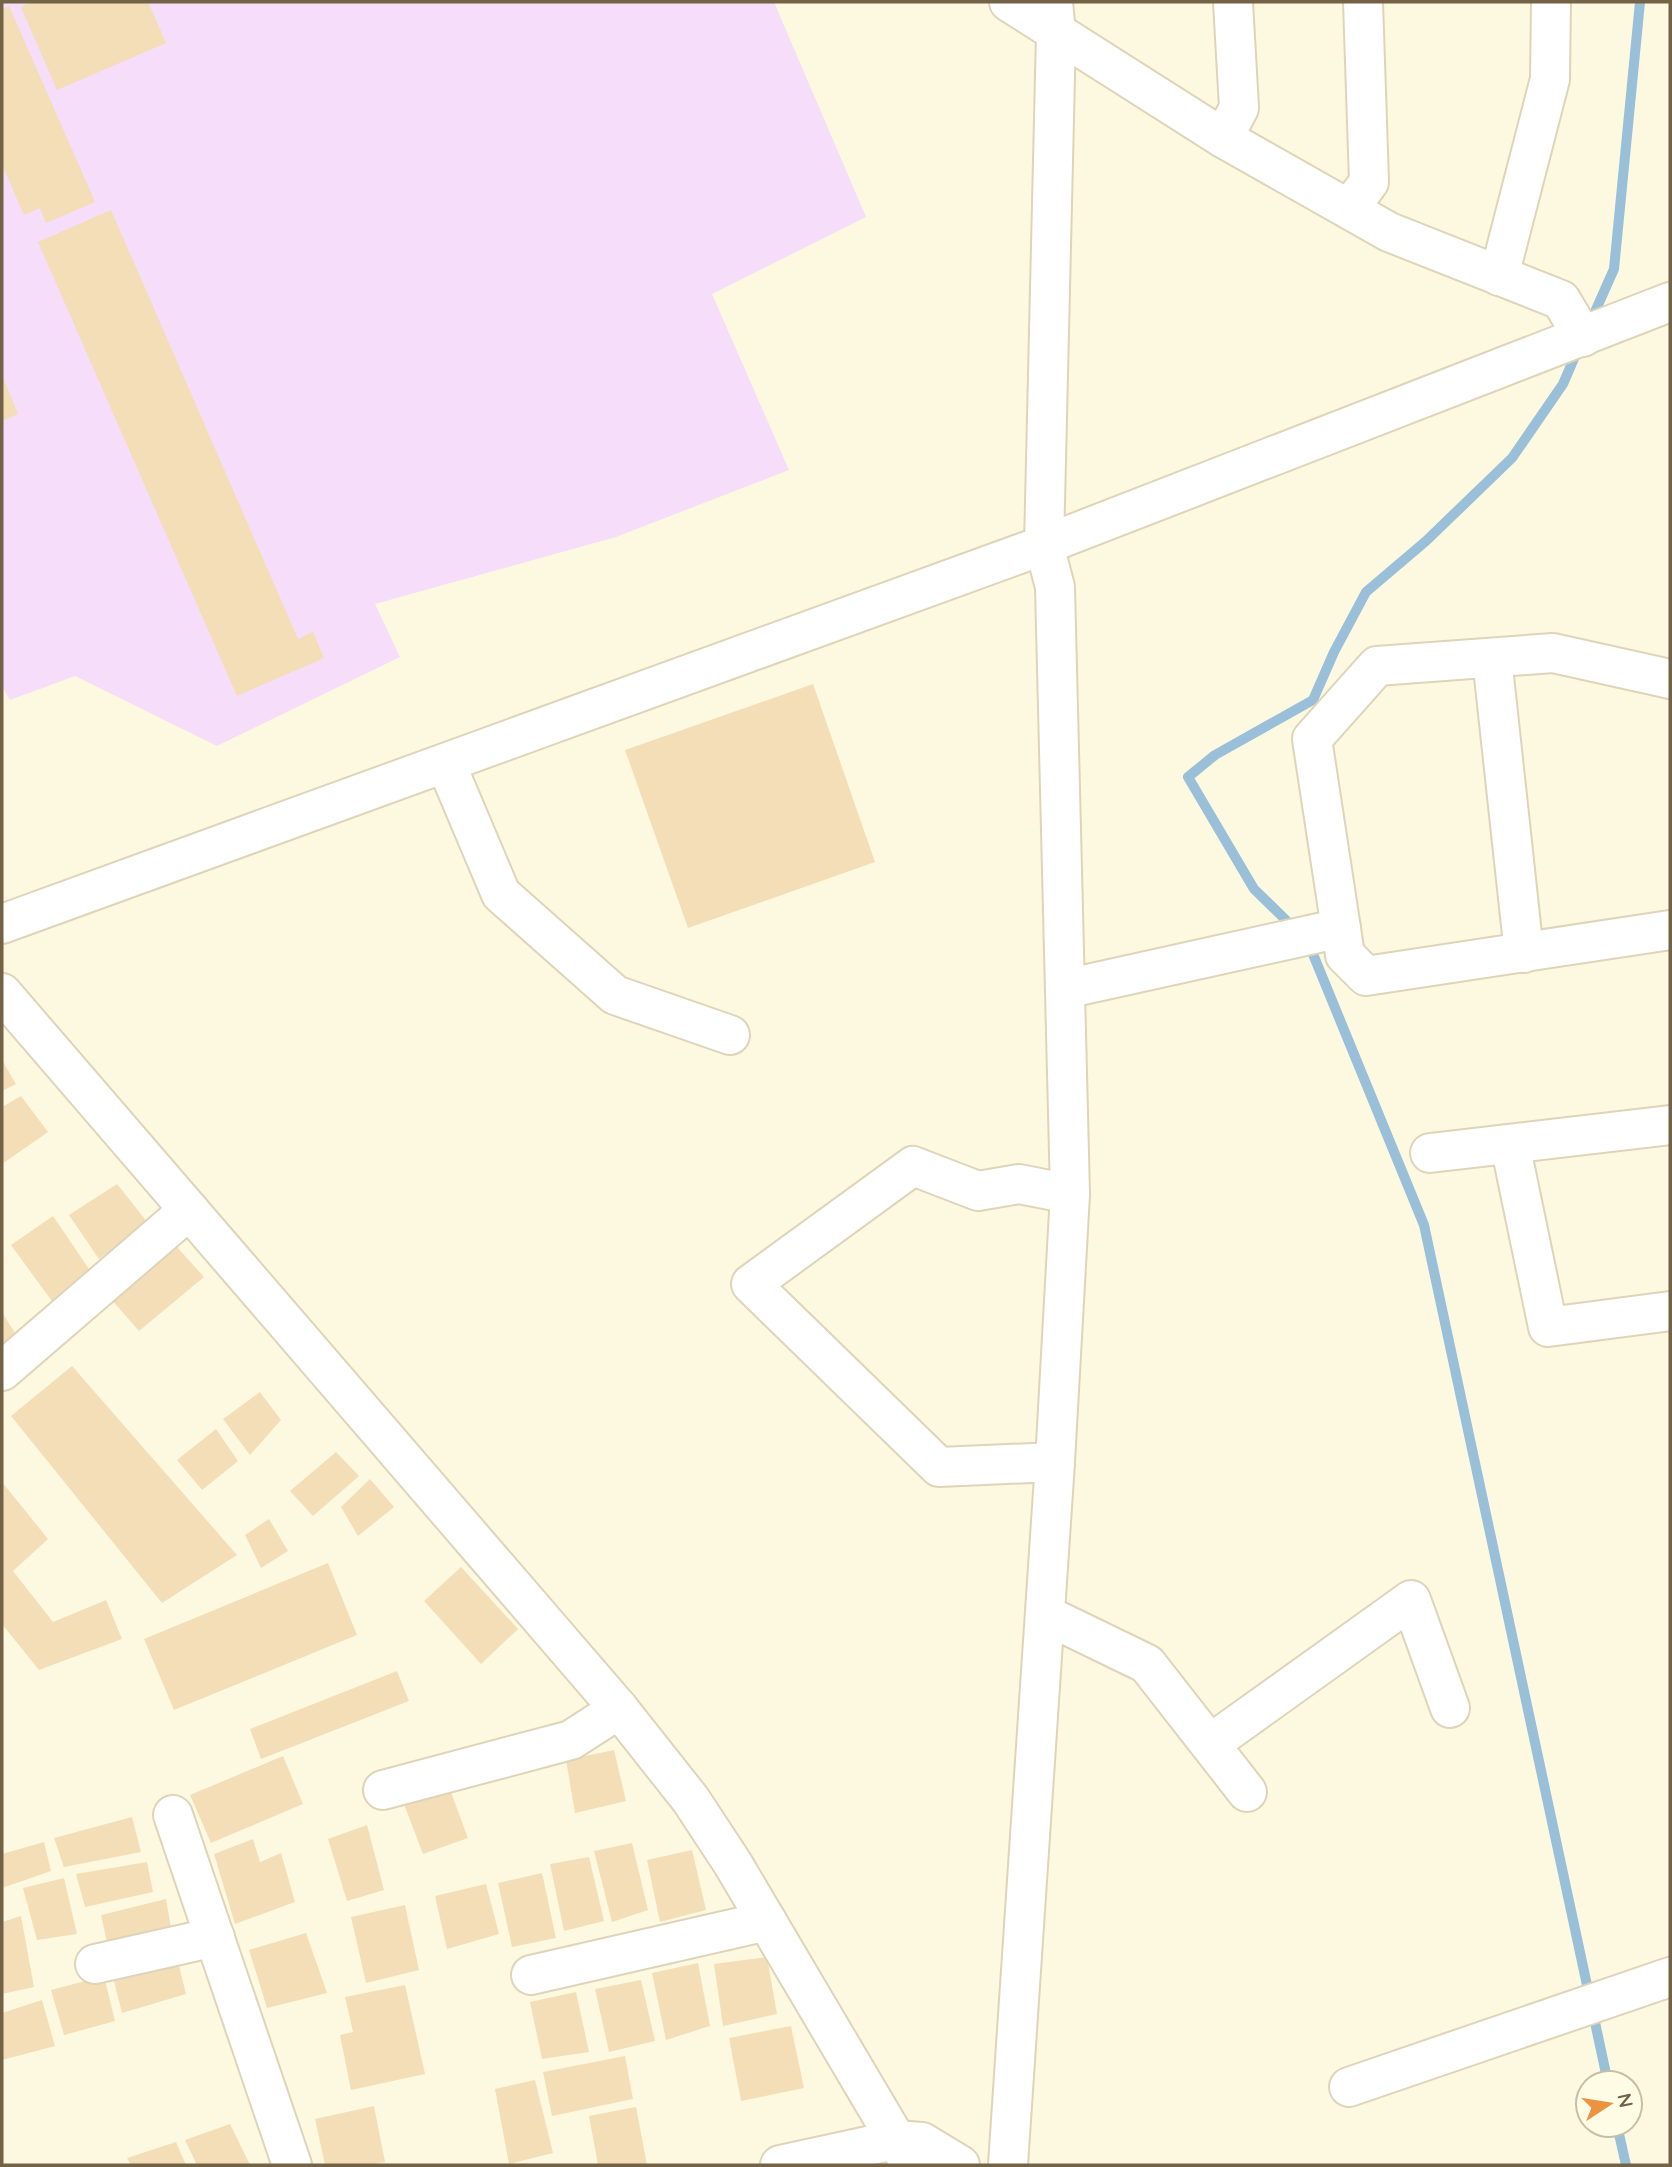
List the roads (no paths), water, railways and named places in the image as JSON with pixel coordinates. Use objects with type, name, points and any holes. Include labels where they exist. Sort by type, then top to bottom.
[{"type":"street","points":[[1009,2],[1054,18],[1223,138],[1389,232],[1561,300],[1583,337]]},
{"type":"street","points":[[1223,138],[1239,108],[1233,2]]},
{"type":"street","points":[[1349,209],[1369,182],[1363,2]]},
{"type":"street","points":[[1499,276],[1550,79],[1551,2]]},
{"type":"street","points":[[1008,2165],[1046,1615],[1070,1194],[1055,587],[1044,545],[1054,18]]},
{"type":"street","points":[[2,924],[1044,545],[1670,302]]},
{"type":"street","points":[[1670,679],[1553,653],[1377,666],[1312,738],[1345,955],[1366,976],[1670,930]]},
{"type":"street","points":[[1492,658],[1524,953]]},
{"type":"street","points":[[446,764],[501,894],[615,995],[730,1035]]},
{"type":"street","points":[[1065,989],[1341,928]]},
{"type":"street","points":[[2,993],[620,1709],[691,1800],[903,2153]]},
{"type":"street","points":[[1430,1153],[1670,1125]]},
{"type":"street","points":[[1510,1144],[1548,1327],[1670,1311]]},
{"type":"street","points":[[1055,1462],[939,1467],[751,1284],[913,1166],[978,1191],[1019,1184],[1070,1194]]},
{"type":"street","points":[[2,1371],[189,1210]]},
{"type":"street","points":[[1210,1744],[1410,1600],[1450,1708]]},
{"type":"street","points":[[1046,1615],[1147,1664],[1247,1792]]},
{"type":"street","points":[[383,1790],[571,1740],[620,1709]]},
{"type":"street","points":[[173,1815],[292,2165]]},
{"type":"street","points":[[531,1975],[766,1921]]},
{"type":"street","points":[[95,1964],[215,1937]]},
{"type":"street","points":[[1349,2087],[1670,1977]]},
{"type":"street","points":[[780,2165],[903,2153],[922,2142],[960,2165]]},
{"type":"waterway","points":[[1590,323],[1614,269],[1640,2]]},
{"type":"waterway","points":[[1294,928],[1254,889],[1188,777],[1215,755],[1313,700],[1334,652],[1366,592],[1426,541],[1512,458],[1563,384],[1579,347]]},
{"type":"waterway","points":[[1308,942],[1424,1225],[1605,2069]]},
{"type":"waterway","points":[[1620,2139],[1626,2165]]}]
